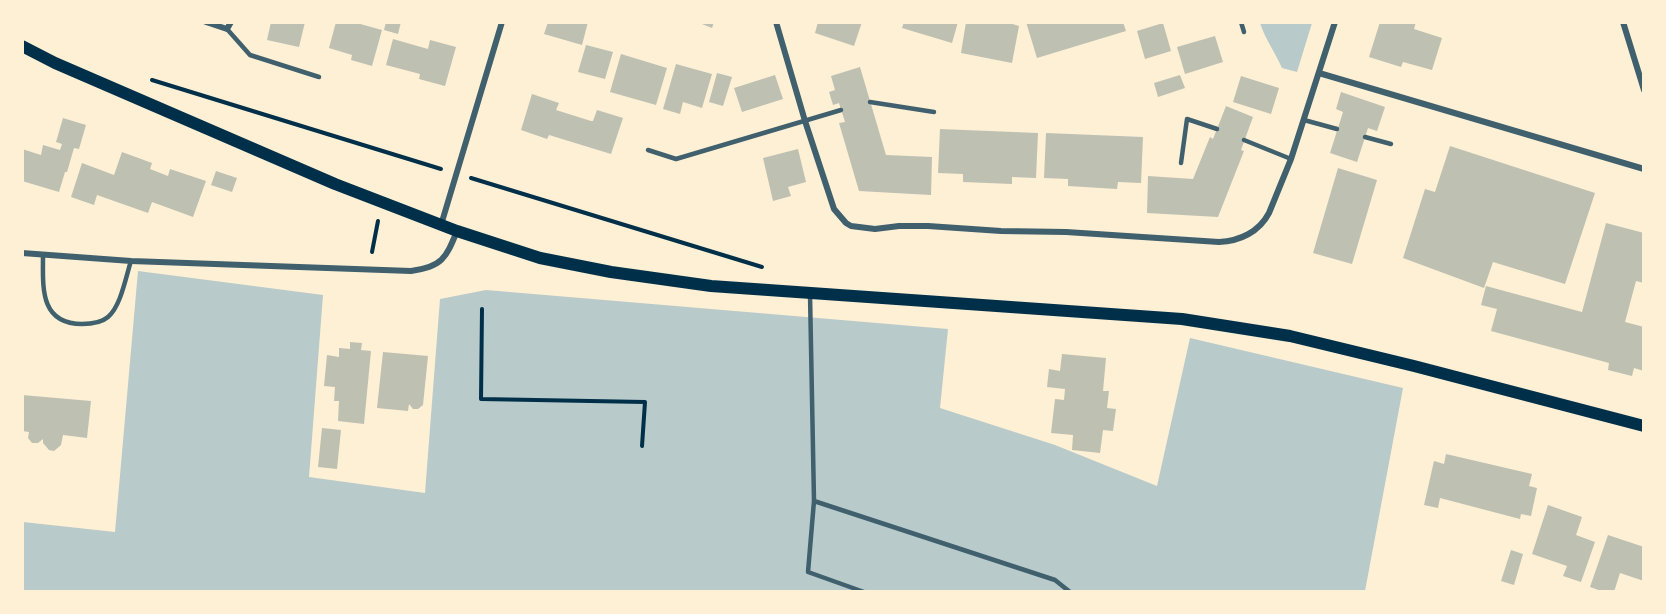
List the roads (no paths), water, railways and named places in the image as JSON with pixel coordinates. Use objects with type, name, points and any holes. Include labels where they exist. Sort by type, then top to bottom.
[{"type":"main road","points":[[22,46],[55,63],[335,184],[382,200],[457,231],[540,258],[611,272],[711,286],[1182,319],[1290,336],[1644,426]]},
{"type":"street","points":[[206,22],[229,26]]},
{"type":"street","points":[[441,225],[502,22]]},
{"type":"street","points":[[776,22],[805,121],[836,213],[851,226],[865,228],[921,225],[1230,242],[1251,232],[1264,221],[1291,159],[1335,22]]},
{"type":"street","points":[[1623,22],[1644,90]]},
{"type":"street","points":[[1319,73],[1644,169]]},
{"type":"street","points":[[22,253],[130,261],[411,271],[436,265],[445,258],[457,231]]},
{"type":"lane","points":[[1241,22],[1244,32]]},
{"type":"lane","points":[[229,26],[250,55],[319,77]]},
{"type":"lane","points":[[870,102],[934,112]]},
{"type":"lane","points":[[648,150],[676,159],[841,110]]},
{"type":"lane","points":[[1181,163],[1187,119],[1217,129]]},
{"type":"lane","points":[[1304,120],[1337,129]]},
{"type":"lane","points":[[1365,136],[1391,144]]},
{"type":"lane","points":[[1244,140],[1291,159]]},
{"type":"lane","points":[[43,255],[44,292],[48,308],[69,324],[92,324],[109,317],[120,298],[130,261]]},
{"type":"lane","points":[[810,294],[814,501],[808,572],[864,591]]},
{"type":"lane","points":[[814,501],[1055,580],[1070,591]]}]
